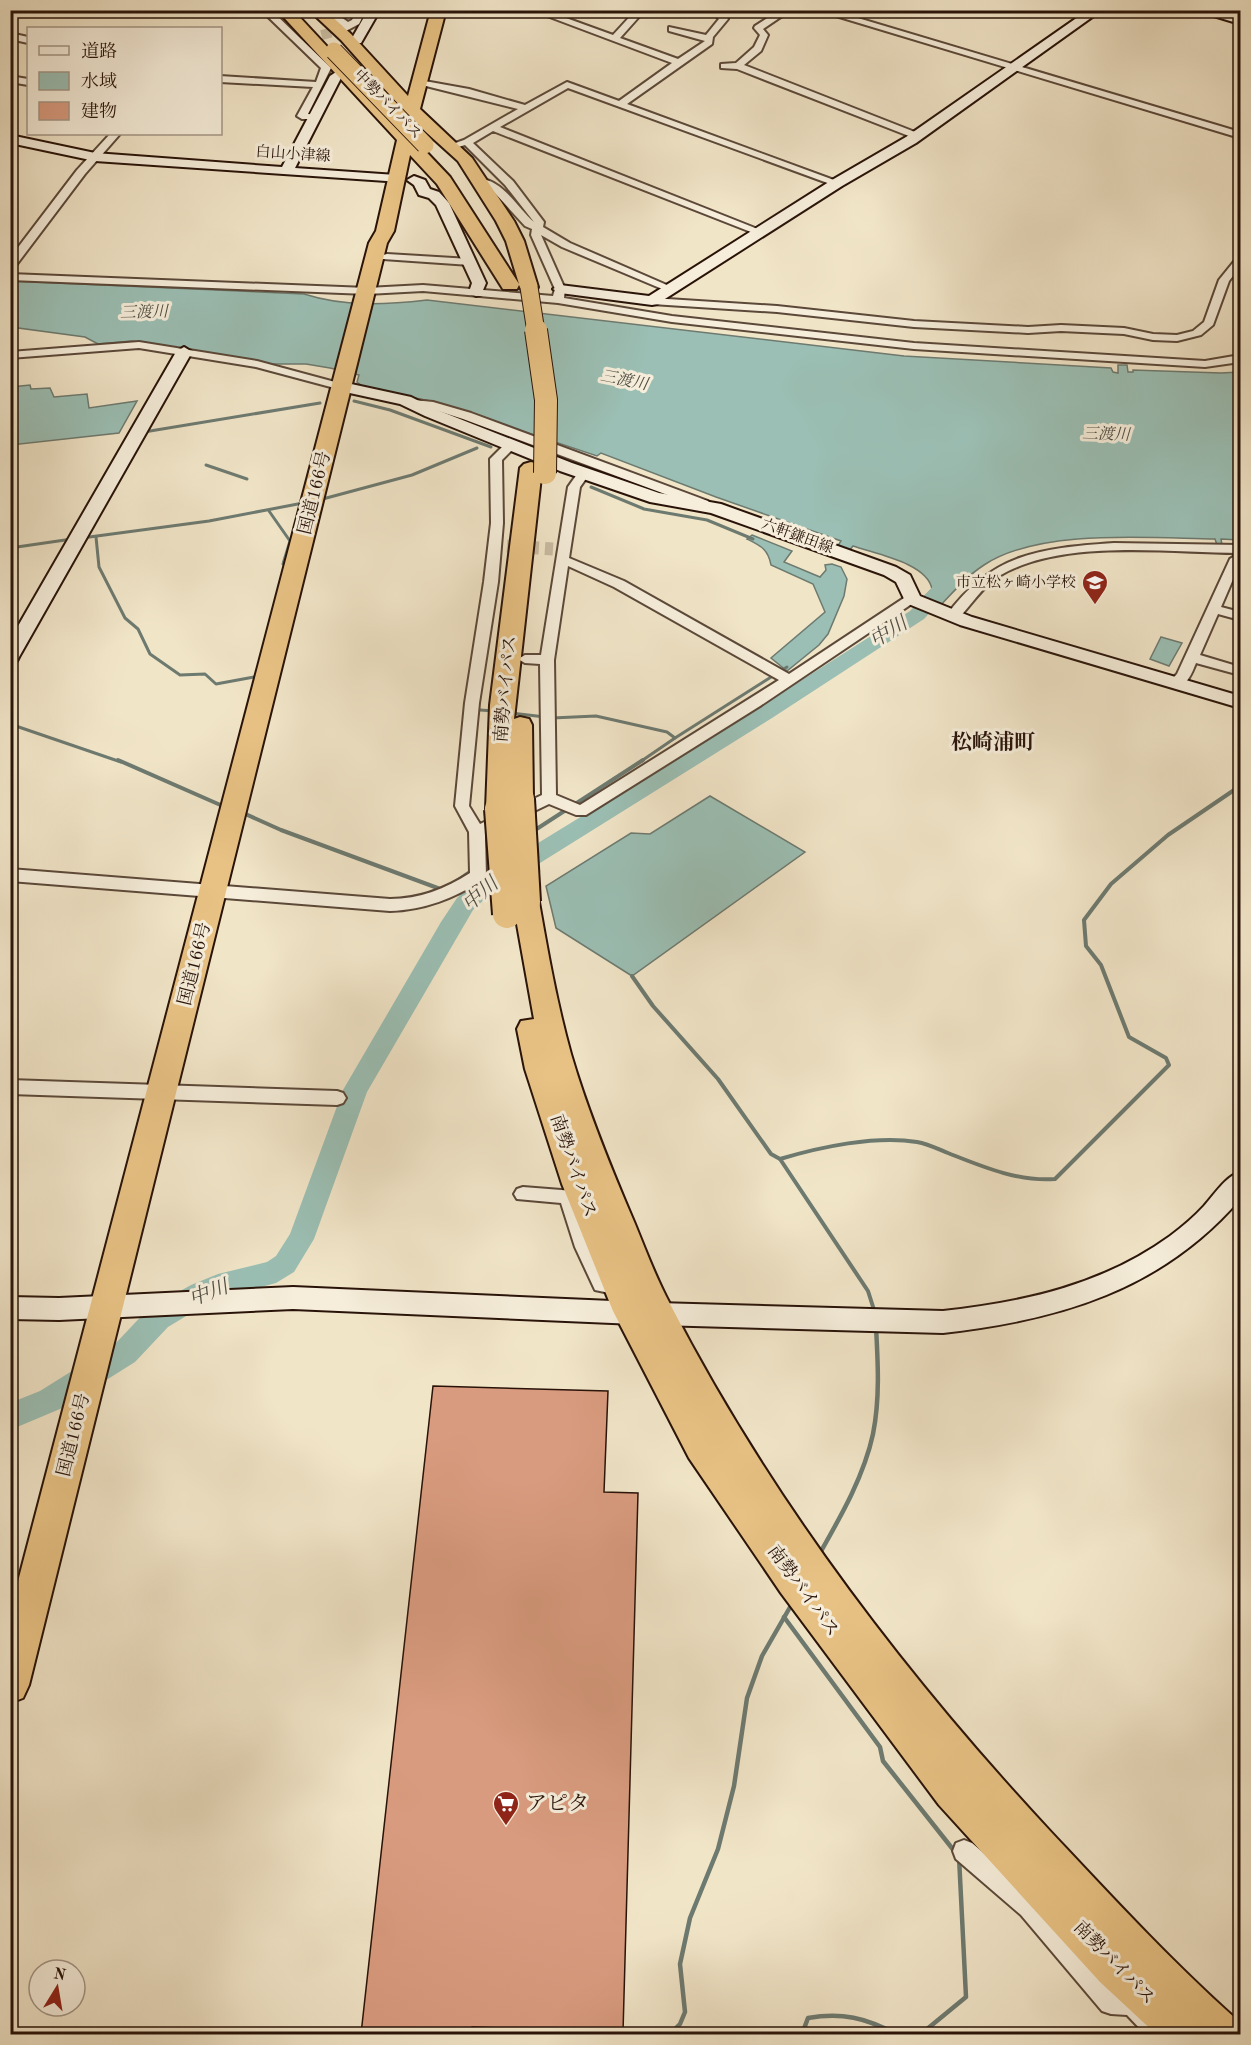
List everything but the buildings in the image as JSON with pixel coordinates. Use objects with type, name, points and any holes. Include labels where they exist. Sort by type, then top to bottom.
[{"type":"highway","name":"南勢バイパス","points":[[284,10],[401,134],[416,181],[523,290],[538,335],[546,400],[538,470],[526,659],[511,713],[509,804],[517,908],[516,965],[540,1069],[577,1184],[701,1446],[809,1585],[953,1791],[1115,1967],[1186,2034]]},
{"type":"highway","name":"中勢バイパス","points":[[292,10],[338,64],[426,145],[503,243],[523,290]]},
{"type":"highway","points":[[316,10],[346,36],[412,109],[460,144],[464,158],[506,221],[515,241],[523,290]]},
{"type":"highway","points":[[412,109],[420,46],[428,10]]},
{"type":"highway","points":[[412,109],[418,109],[418,86],[439,10]]},
{"type":"highway","points":[[377,69],[404,66],[420,46]]},
{"type":"highway","name":"国道166号","points":[[10,1685],[367,291],[382,250],[385,231],[416,181],[401,134],[412,109]]},
{"type":"highway","name":"南勢バイパス","points":[[523,290],[524,336],[529,365],[532,423],[538,470]]},
{"type":"highway","name":"南勢バイパス","points":[[517,908],[536,966],[557,1056],[596,1170],[635,1304]]},
{"type":"highway","name":"南勢バイパス","points":[[809,1585],[856,1633],[1001,1808],[1178,1996],[1221,2034]]},
{"type":"street","points":[[265,10],[303,40],[326,68],[302,116],[315,117]]},
{"type":"street","points":[[325,10],[346,27],[356,22],[362,10]]},
{"type":"street","points":[[286,171],[315,117],[338,64],[354,45],[374,10]]},
{"type":"street","points":[[535,10],[680,63]]},
{"type":"street","points":[[614,39],[641,10]]},
{"type":"street","points":[[620,104],[709,42],[724,19],[720,16],[722,10]]},
{"type":"street","points":[[738,66],[762,43],[764,35],[758,28],[787,10]]},
{"type":"street","points":[[820,10],[1240,135]]},
{"type":"street","points":[[652,301],[837,183],[917,136],[1096,10]]},
{"type":"street","points":[[1200,10],[1240,21]]},
{"type":"street","points":[[672,29],[709,39]]},
{"type":"street","points":[[10,36],[27,40]]},
{"type":"street","points":[[724,66],[738,66],[917,136]]},
{"type":"street","points":[[10,79],[27,82]]},
{"type":"street","points":[[222,79],[319,85]]},
{"type":"street","points":[[559,294],[536,235],[539,222],[509,183],[460,144],[567,84],[837,183]]},
{"type":"street","points":[[418,86],[469,92],[525,108]]},
{"type":"street","points":[[490,127],[760,232]]},
{"type":"street","points":[[10,266],[114,135]]},
{"type":"street","name":"白山小津線","points":[[10,139],[95,157],[416,181]]},
{"type":"street","points":[[416,181],[424,192],[441,201],[479,283],[476,292]]},
{"type":"street","points":[[479,181],[497,189],[530,224],[566,245],[671,289]]},
{"type":"street","points":[[382,250],[470,262]]},
{"type":"street","points":[[10,277],[367,291],[423,288],[559,294],[777,309],[914,324],[1028,330],[1061,328],[1177,338],[1197,333],[1209,323],[1224,280],[1240,261]]},
{"type":"street","points":[[559,294],[672,319],[914,346],[1180,363],[1228,362],[1240,358]]},
{"type":"street","points":[[10,355],[131,345],[257,364],[342,387]]},
{"type":"street","points":[[1180,363],[1185,360],[1222,356],[1240,347]]},
{"type":"street","points":[[10,657],[184,352]]},
{"type":"street","name":"六軒鎌田線","points":[[342,387],[405,400],[430,413],[584,473],[656,498],[715,508],[837,552],[898,575],[908,585],[912,599]]},
{"type":"street","points":[[414,404],[433,406],[467,416],[574,454],[652,487],[715,508]]},
{"type":"street","points":[[10,875],[402,905],[443,896],[478,876],[477,832],[462,806],[472,703],[500,546],[497,523],[496,459],[512,444]]},
{"type":"street","points":[[549,798],[547,718],[526,659],[559,553],[574,487],[584,473]]},
{"type":"street","points":[[946,614],[994,574],[1012,564],[1049,555],[1103,547],[1238,554],[1183,677],[1175,683]]},
{"type":"street","points":[[559,553],[636,593],[752,662],[782,675]]},
{"type":"street","points":[[477,832],[549,798],[581,811],[782,675],[912,599],[946,614],[1240,702]]},
{"type":"street","points":[[1214,609],[1240,616]]},
{"type":"street","points":[[1192,657],[1240,671]]},
{"type":"street","points":[[480,658],[526,659]]},
{"type":"street","points":[[10,1087],[163,1090],[195,1094],[337,1098]]},
{"type":"street","points":[[10,1308],[59,1309],[293,1298],[635,1304],[875,1320],[944,1322],[1017,1314],[1042,1308],[1100,1288],[1134,1272],[1184,1240],[1212,1215],[1240,1182]]},
{"type":"street","points":[[523,1194],[568,1196],[584,1247],[602,1284],[635,1304]]},
{"type":"street","points":[[964,1851],[1029,1907],[1111,2002],[1133,2003],[1161,2034]]},
{"type":"water","name":"三渡川","points":[[11,281],[304,294],[335,301],[365,304],[427,300],[904,356],[1111,368],[1113,372],[1118,373],[1118,365],[1127,365],[1128,372],[1133,372],[1133,370],[1240,372],[1240,540],[1221,539],[1222,545],[1217,545],[1215,539],[1128,537],[1064,540],[1034,545],[1007,553],[984,565],[966,579],[940,606],[923,598],[932,589],[921,572],[887,556],[853,546],[849,551],[837,547],[841,541],[601,453],[597,456],[438,403],[362,386],[357,382],[359,375],[306,364],[272,364],[132,341],[98,344],[85,337],[11,327]]},
{"type":"water","points":[[30,385],[31,389],[50,388],[54,397],[87,394],[89,408],[137,401],[119,433],[11,445],[11,387]]},
{"type":"water","points":[[752,535],[792,551],[784,562],[820,577],[826,570],[825,565],[832,564],[841,567],[847,579],[844,596],[828,634],[819,645],[787,671],[771,658],[825,612],[813,584],[771,565],[763,549],[747,539]]},
{"type":"water","points":[[1161,637],[1182,643],[1169,666],[1150,659]]},
{"type":"water","points":[[710,796],[805,852],[632,976],[556,928],[546,886],[631,833],[650,834]]},
{"type":"waterway","points":[[354,401],[390,410],[491,447]]},
{"type":"waterway","points":[[144,432],[320,403]]},
{"type":"waterway","points":[[319,500],[412,475],[477,448]]},
{"type":"waterway","points":[[206,465],[247,479]]},
{"type":"waterway","points":[[591,487],[644,509],[707,520],[753,539]]},
{"type":"waterway","points":[[82,538],[209,521],[303,503]]},
{"type":"waterway","points":[[269,511],[290,541],[283,564]]},
{"type":"waterway","points":[[96,537],[99,567],[125,618],[138,629],[150,654],[180,675],[205,674],[216,684],[254,677]]},
{"type":"waterway","points":[[10,548],[72,539]]},
{"type":"waterway","name":"中川","points":[[10,1417],[50,1400],[125,1353],[158,1318],[201,1293],[218,1286],[276,1271],[285,1264],[301,1239],[355,1090],[449,928],[465,904],[481,889],[765,713],[917,615],[944,586]]},
{"type":"waterway","points":[[675,738],[787,667]]},
{"type":"waterway","points":[[480,710],[494,711]]},
{"type":"waterway","points":[[511,713],[545,717]]},
{"type":"waterway","points":[[552,718],[596,716],[667,732],[675,738]]},
{"type":"waterway","points":[[10,724],[121,762]]},
{"type":"waterway","points":[[641,761],[675,738]]},
{"type":"waterway","points":[[118,760],[225,807]]},
{"type":"waterway","points":[[532,832],[641,761]]},
{"type":"waterway","points":[[780,1159],[848,1143],[901,1140],[925,1144],[1014,1176],[1055,1179],[1169,1065],[1166,1058],[1129,1037],[1101,965],[1086,946],[1084,920],[1111,884],[1168,835],[1240,786]]},
{"type":"waterway","points":[[241,812],[281,830],[443,890]]},
{"type":"waterway","points":[[454,883],[473,870]]},
{"type":"waterway","points":[[632,976],[653,1006],[718,1079],[771,1154],[780,1159]]},
{"type":"waterway","points":[[780,1159],[868,1291],[875,1313]]},
{"type":"waterway","points":[[820,1553],[858,1480],[873,1434],[878,1394],[876,1327]]},
{"type":"waterway","points":[[784,1617],[793,1602]]},
{"type":"waterway","points":[[670,2034],[680,2024],[685,2012],[680,1964],[690,1918],[718,1849],[734,1786],[747,1698],[762,1656],[784,1617]]},
{"type":"waterway","points":[[784,1617],[880,1747],[883,1761],[959,1857],[966,1997],[921,2034]]},
{"type":"waterway","points":[[802,2034],[808,2018],[820,2016],[843,2016],[864,2020],[896,2034]]},
{"type":"tunnel","points":[[307,39],[344,29]]},
{"type":"tunnel","points":[[507,546],[553,549]]},
{"type":"place","name":"市立松ヶ崎小学校","points":[[1095,606]]},
{"type":"place","name":"アピタ","points":[[506,1827]]},
{"type":"district","name":"松崎浦町","points":[[993,743]]}]
